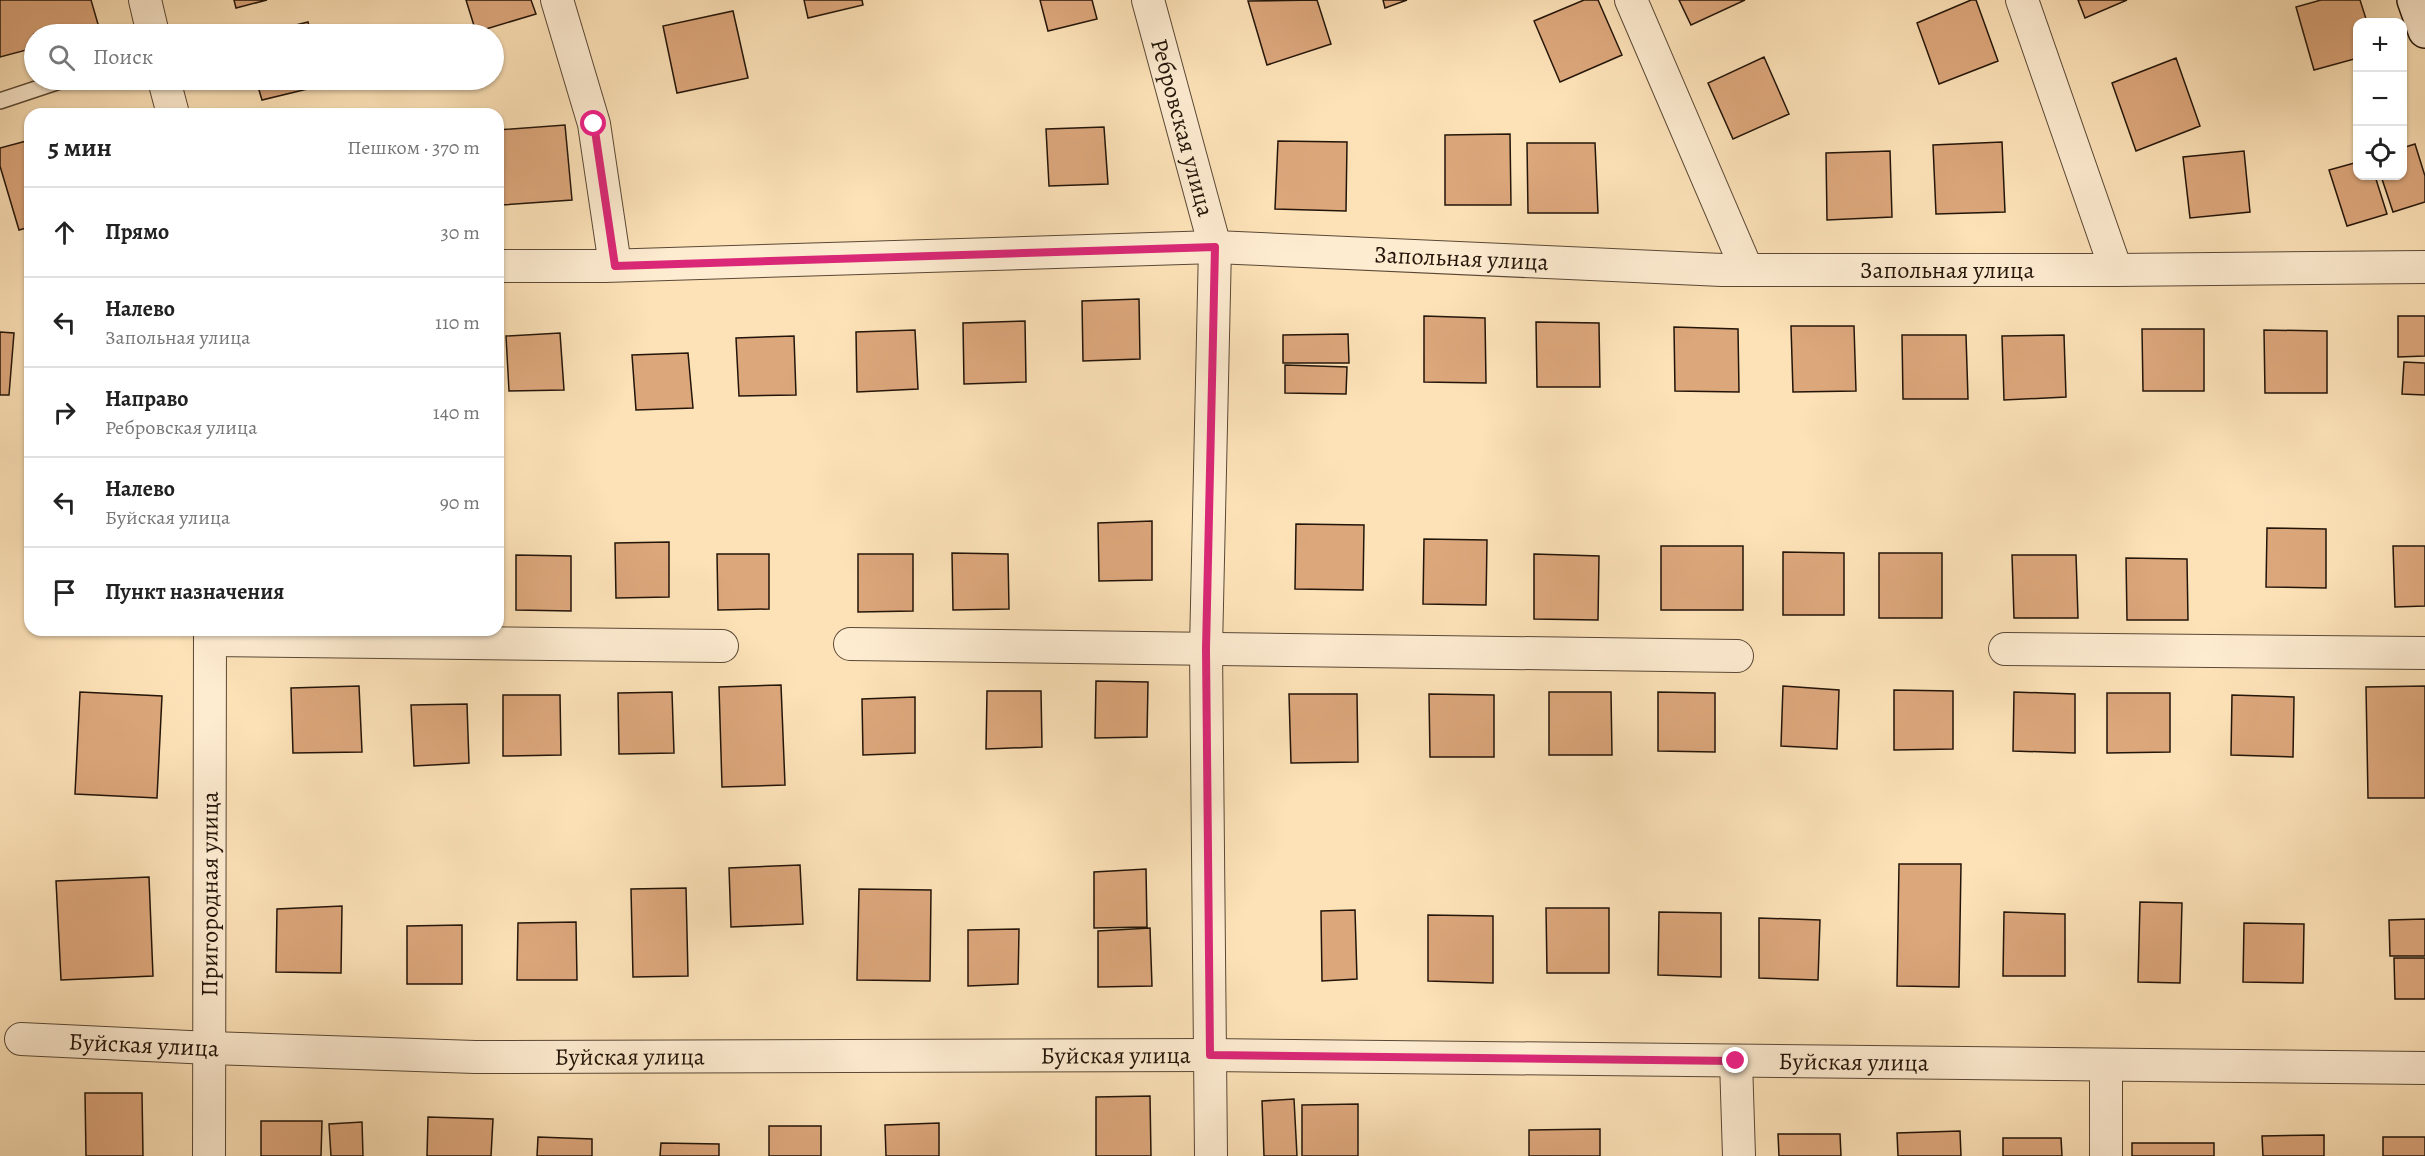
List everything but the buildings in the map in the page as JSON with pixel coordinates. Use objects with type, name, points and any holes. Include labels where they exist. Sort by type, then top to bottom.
[{"type":"street","points":[[145,0],[151,24]]},
{"type":"street","points":[[557,0],[594,124],[615,266]]},
{"type":"street","name":"Ребровская улица","points":[[1148,0],[1215,247],[1206,649],[1210,1156]]},
{"type":"street","points":[[1631,0],[1747,270]]},
{"type":"street","points":[[2022,0],[2116,270]]},
{"type":"street","points":[[2414,0],[2425,31]]},
{"type":"street","points":[[167,90],[172,108]]},
{"type":"street","name":"Запольная улица","points":[[504,266],[615,266],[1215,247],[1747,270],[2425,267]]},
{"type":"street","name":"Пригородная улица","points":[[208,1156],[210,636]]},
{"type":"street","points":[[257,636],[722,646]]},
{"type":"street","points":[[850,644],[1737,656]]},
{"type":"street","points":[[2005,649],[2425,653]]},
{"type":"street","name":"Буйская улица","points":[[21,1039],[475,1057],[1210,1055],[2425,1068]]},
{"type":"street","points":[[1736,1061],[1739,1156]]},
{"type":"street","points":[[2106,1065],[2106,1156]]},
{"type":"lane","points":[[0,101],[33,90]]},
{"type":"route","points":[[594,124],[615,266],[1215,247],[1206,649],[1210,1055],[1736,1061]]}]
